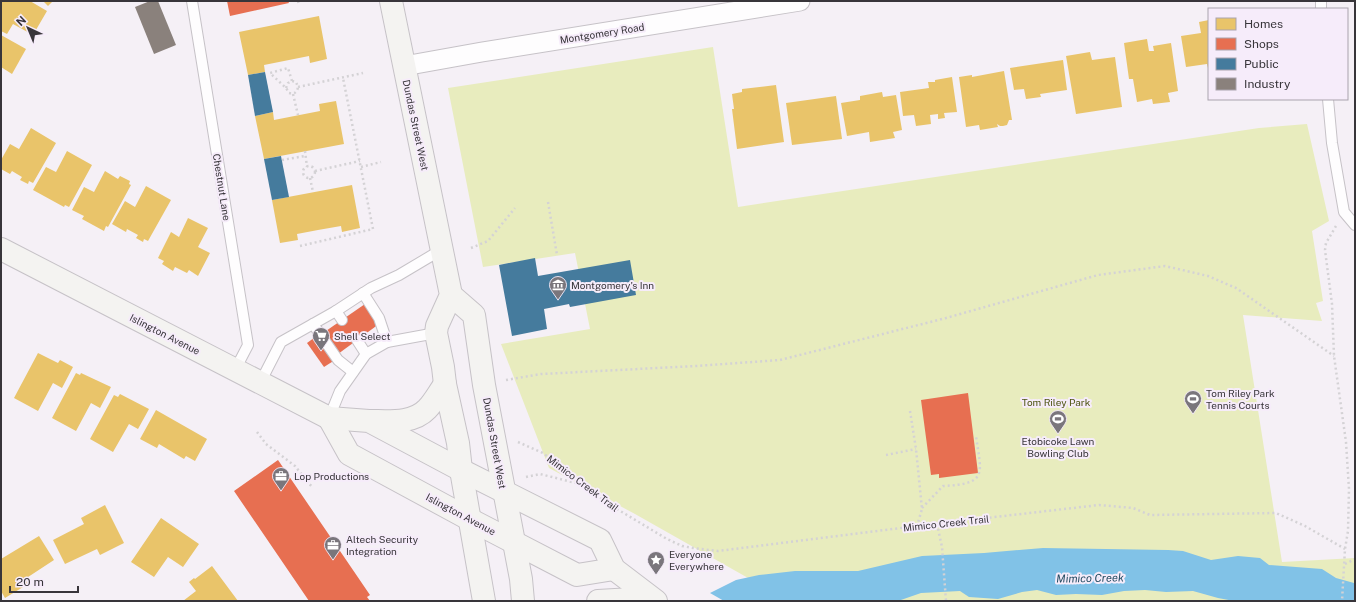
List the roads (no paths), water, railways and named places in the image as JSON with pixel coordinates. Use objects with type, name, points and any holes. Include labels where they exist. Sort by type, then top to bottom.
[{"type":"main road","name":"Dundas Street West","points":[[391,1],[450,295],[474,315],[484,386],[521,579],[523,601]]},
{"type":"main road","name":"Islington Avenue","points":[[1,249],[329,418],[369,421],[461,470],[600,540],[614,569],[653,599]]},
{"type":"main road","points":[[450,295],[437,326],[436,333],[458,443],[469,519],[484,601]]},
{"type":"main road","points":[[369,421],[403,420],[418,416],[427,410],[445,384]]},
{"type":"main road","name":"Islington Avenue","points":[[329,418],[349,454],[469,519],[577,575],[614,569]]},
{"type":"main road","points":[[598,601],[653,599]]},
{"type":"street","name":"Montgomery Road","points":[[404,66],[797,1]]},
{"type":"lane","name":"Chestnut Lane","points":[[192,1],[248,345],[235,370]]},
{"type":"lane","points":[[1328,100],[1332,143],[1344,212],[1355,225]]},
{"type":"lane","points":[[260,383],[281,342],[336,311],[363,293],[399,275],[441,250]]},
{"type":"lane","points":[[363,293],[379,318],[387,342]]},
{"type":"lane","points":[[336,311],[342,320]]},
{"type":"lane","points":[[312,324],[338,360],[353,372]]},
{"type":"lane","points":[[329,418],[340,391],[366,354],[387,342],[436,333]]},
{"type":"lane","points":[[357,340],[366,354]]},
{"type":"water","name":"Mimico Creek","points":[[1043,548],[1183,551],[1211,560],[1238,556],[1260,558],[1269,565],[1322,569],[1336,578],[1354,583],[1355,601],[1234,601],[1193,591],[1166,592],[1145,590],[1124,591],[1102,595],[1056,595],[1037,590],[1022,592],[998,599],[969,597],[960,591],[921,593],[898,601],[724,601],[710,593],[736,580],[759,575],[795,571],[858,571],[922,556]]},
{"type":"place","name":"Montgomery's Inn","points":[[558,300]]},
{"type":"place","name":"Shell Select","points":[[321,351]]},
{"type":"place","name":"Tom Riley Park Tennis Courts","points":[[1193,414]]},
{"type":"place","name":"Etobicoke Lawn Bowling Club","points":[[1058,434]]},
{"type":"place","name":"Lop Productions","points":[[281,491]]},
{"type":"place","name":"Altech Security Integration","points":[[333,560]]},
{"type":"place","name":"Everyone Everywhere","points":[[656,575]]},
{"type":"park label","name":"Tom Riley Park","points":[[1056,402]]}]
